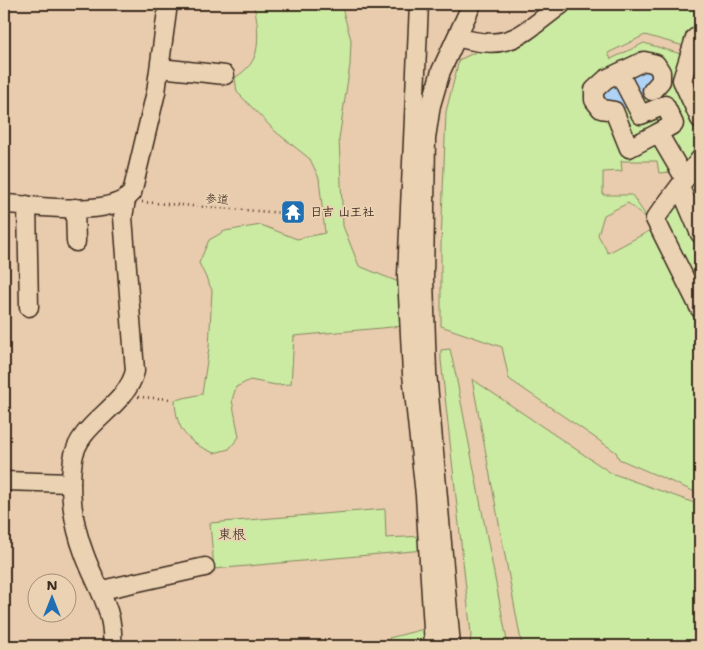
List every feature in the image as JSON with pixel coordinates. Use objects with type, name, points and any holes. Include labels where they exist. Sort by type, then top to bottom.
[{"type":"street","points":[[4,204],[75,208],[115,206],[126,200],[132,193],[160,68],[168,4]]},
{"type":"street","points":[[419,4],[418,219],[424,279],[427,372],[451,646]]},
{"type":"street","points":[[434,646],[425,495],[412,374],[407,276],[418,219],[431,105],[441,71],[472,4]]},
{"type":"street","points":[[457,37],[476,43],[507,42],[562,4]]},
{"type":"street","points":[[700,35],[695,38],[682,80],[700,119]]},
{"type":"street","points":[[619,73],[641,115],[665,105],[674,124],[629,148],[614,112],[606,112],[597,104],[594,95],[597,85],[619,73],[640,62],[652,62],[659,68],[662,76],[659,85],[652,91]]},
{"type":"street","points":[[160,68],[225,75]]},
{"type":"street","points":[[658,133],[683,183],[700,234]]},
{"type":"street","points":[[700,160],[655,219],[700,309]]},
{"type":"street","points":[[112,646],[111,622],[102,590],[84,554],[76,528],[71,483],[76,448],[84,436],[125,395],[132,383],[135,371],[123,216],[126,200]]},
{"type":"street","points":[[27,205],[29,307]]},
{"type":"street","points":[[75,208],[76,242]]},
{"type":"street","points":[[4,480],[71,483]]},
{"type":"street","points":[[102,590],[205,567]]},
{"type":"path","name":"参道","points":[[151,203],[283,213]]},
{"type":"path","points":[[125,395],[172,399]]},
{"type":"green space","points":[[253,4],[341,4],[351,40],[350,65],[339,139],[343,226],[359,266],[401,283],[403,326],[294,336],[291,384],[276,385],[250,380],[236,387],[232,400],[239,437],[229,449],[214,453],[197,444],[185,434],[178,419],[175,400],[202,394],[209,348],[212,290],[199,263],[209,240],[225,231],[261,225],[297,239],[325,233],[319,178],[310,159],[276,132],[237,92],[235,78],[250,64],[256,53],[258,39]]},
{"type":"green space","points":[[576,4],[700,4],[700,26],[692,29],[684,46],[645,35],[608,53],[611,59],[644,43],[681,54],[673,79],[700,132],[700,147],[682,171],[659,173],[657,161],[621,161],[622,171],[603,172],[603,195],[632,195],[648,219],[628,203],[604,215],[598,235],[608,253],[653,229],[700,323],[700,494],[619,459],[616,452],[509,379],[502,347],[441,326],[441,245],[446,112],[459,60]]},
{"type":"green space","points":[[700,43],[700,106],[688,80]]},
{"type":"green space","points":[[700,171],[700,182],[693,192],[700,198],[700,214],[687,187]]},
{"type":"green space","points":[[679,203],[700,246],[700,293],[664,219]]},
{"type":"green space","points":[[450,349],[508,646],[470,646],[471,634],[441,360],[441,350]]},
{"type":"green space","points":[[472,379],[611,473],[700,505],[700,646],[522,646]]},
{"type":"green space","points":[[385,509],[386,538],[424,536],[424,550],[214,569],[210,523]]},
{"type":"green space","points":[[428,628],[428,646],[391,646],[389,638]]},
{"type":"water","points":[[652,64],[654,93],[618,111],[612,108],[597,90]]},
{"type":"place","name":"日吉 山王社","points":[[293,212]]},
{"type":"district","name":"東根","points":[[232,534]]}]
